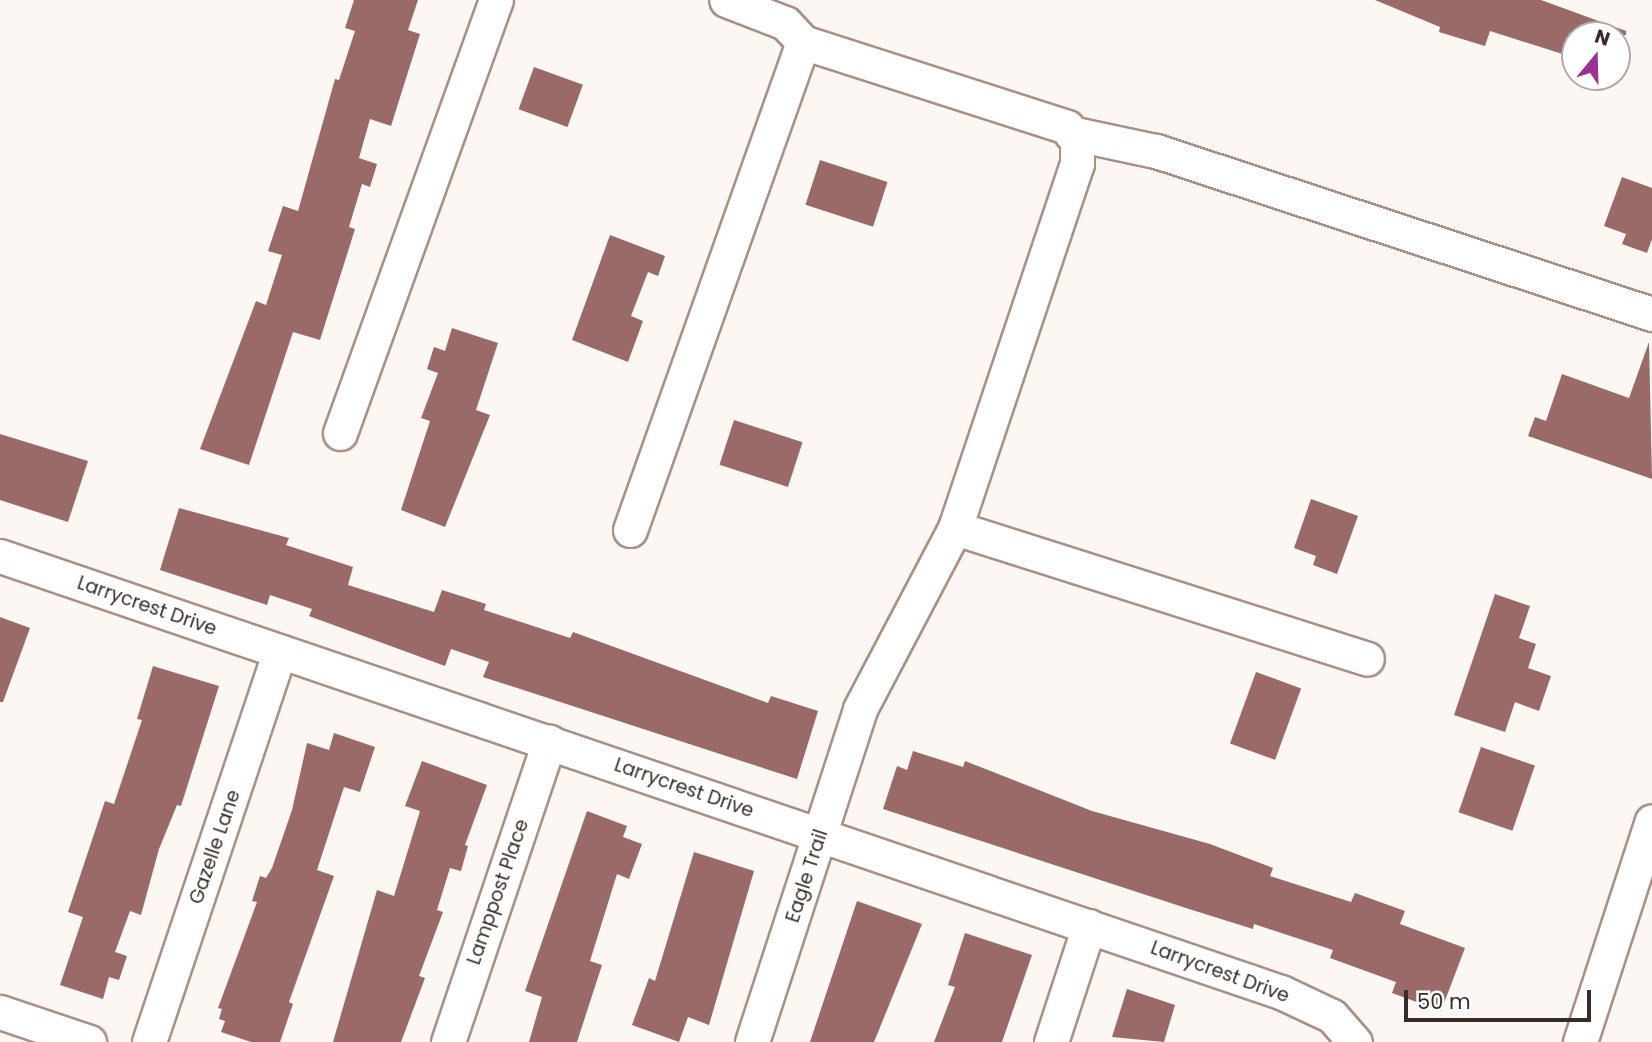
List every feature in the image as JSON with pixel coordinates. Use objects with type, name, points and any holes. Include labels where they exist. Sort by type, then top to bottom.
[{"type":"street","points":[[340,433],[496,0]]},
{"type":"street","points":[[726,0],[785,23],[803,42],[1067,127],[1071,133],[1156,151],[1652,314]]},
{"type":"street","points":[[630,530],[803,42]]},
{"type":"street","name":"Eagle Trail","points":[[752,1042],[860,709],[955,528],[1077,164],[1077,141],[1071,133]]},
{"type":"street","points":[[955,528],[1367,659]]},
{"type":"street","name":"Larrycrest Drive","points":[[0,556],[1281,992],[1332,1016],[1355,1042]]},
{"type":"street","name":"Gazelle Lane","points":[[149,1042],[280,651]]},
{"type":"street","name":"Lamppost Place","points":[[448,1042],[549,742]]},
{"type":"street","points":[[1580,1042],[1646,862],[1652,821]]},
{"type":"street","points":[[1051,1042],[1089,926]]},
{"type":"street","points":[[0,1012],[89,1042]]},
{"type":"building","points":[[354,0],[418,0],[408,30],[420,34],[391,126],[370,119],[359,158],[377,164],[370,187],[362,184],[349,227],[355,229],[320,340],[293,332],[249,465],[200,449],[256,301],[266,305],[282,255],[268,251],[283,206],[298,211],[335,79],[339,80],[355,31],[345,28]]},
{"type":"building","points":[[1375,0],[1541,0],[1599,21],[1561,21],[1561,54],[1490,31],[1485,46],[1439,32],[1440,27]]},
{"type":"building","points":[[534,67],[583,85],[567,127],[519,109]]},
{"type":"building","points":[[820,160],[888,182],[873,227],[805,205]]},
{"type":"building","points":[[1622,177],[1652,188],[1652,239],[1647,253],[1622,244],[1626,234],[1604,226]]},
{"type":"building","points":[[610,235],[665,256],[658,276],[648,272],[631,316],[643,321],[628,362],[572,340]]},
{"type":"building","points":[[452,328],[498,343],[476,410],[490,415],[445,527],[401,510],[430,421],[421,418],[438,373],[427,369],[434,347],[445,351]]},
{"type":"building","points":[[1649,342],[1652,479],[1528,436],[1535,417],[1546,421],[1562,374],[1629,398]]},
{"type":"building","points":[[734,420],[802,442],[788,487],[719,465]]},
{"type":"building","points":[[0,434],[88,461],[68,522],[0,500]]},
{"type":"building","points":[[1311,499],[1358,516],[1337,574],[1313,565],[1316,556],[1294,548]]},
{"type":"building","points":[[179,508],[289,538],[286,545],[353,567],[348,585],[434,612],[442,590],[486,604],[484,610],[570,638],[573,632],[768,703],[771,696],[818,711],[797,779],[483,677],[489,662],[451,649],[445,666],[309,616],[312,609],[270,595],[267,605],[160,570]]},
{"type":"building","points":[[1495,594],[1530,606],[1519,638],[1536,644],[1528,668],[1551,676],[1539,711],[1515,702],[1505,732],[1454,715]]},
{"type":"building","points":[[0,617],[30,628],[3,702],[0,702]]},
{"type":"building","points":[[153,666],[219,686],[181,806],[177,805],[159,849],[141,915],[130,911],[115,952],[127,956],[119,980],[109,977],[103,999],[60,985],[83,917],[68,912],[105,801],[114,804],[142,720],[137,719]]},
{"type":"building","points":[[1256,672],[1301,688],[1275,760],[1230,743]]},
{"type":"building","points":[[334,733],[375,747],[360,792],[344,787],[317,870],[334,876],[289,1002],[293,1004],[280,1042],[251,1042],[221,1032],[225,1021],[219,1019],[222,1009],[218,1008],[257,902],[252,901],[260,876],[266,878],[272,868],[292,810],[307,743],[329,750]]},
{"type":"building","points":[[1481,747],[1535,766],[1512,831],[1459,812]]},
{"type":"building","points":[[913,751],[963,767],[965,761],[1092,811],[1210,844],[1273,868],[1270,876],[1351,902],[1355,893],[1405,911],[1400,924],[1465,948],[1441,1011],[1392,993],[1396,982],[1330,958],[1333,950],[1254,924],[1253,929],[1189,909],[883,809],[897,766],[907,770]]},
{"type":"building","points":[[422,761],[487,785],[465,845],[468,846],[461,871],[450,868],[437,910],[443,912],[419,976],[425,978],[401,1042],[333,1042],[377,890],[394,896],[420,811],[405,806]]},
{"type":"building","points":[[587,811],[627,826],[623,837],[642,844],[629,879],[617,874],[590,961],[602,965],[577,1042],[529,1042],[542,997],[525,991]]},
{"type":"building","points":[[694,852],[754,871],[709,1025],[688,1017],[679,1042],[632,1025],[649,978],[655,981]]},
{"type":"building","points":[[857,901],[922,924],[874,1042],[810,1042]]},
{"type":"building","points":[[965,933],[1032,955],[1002,1042],[934,1042],[955,987],[948,985]]},
{"type":"building","points":[[1127,989],[1175,1005],[1164,1042],[1112,1037]]}]
